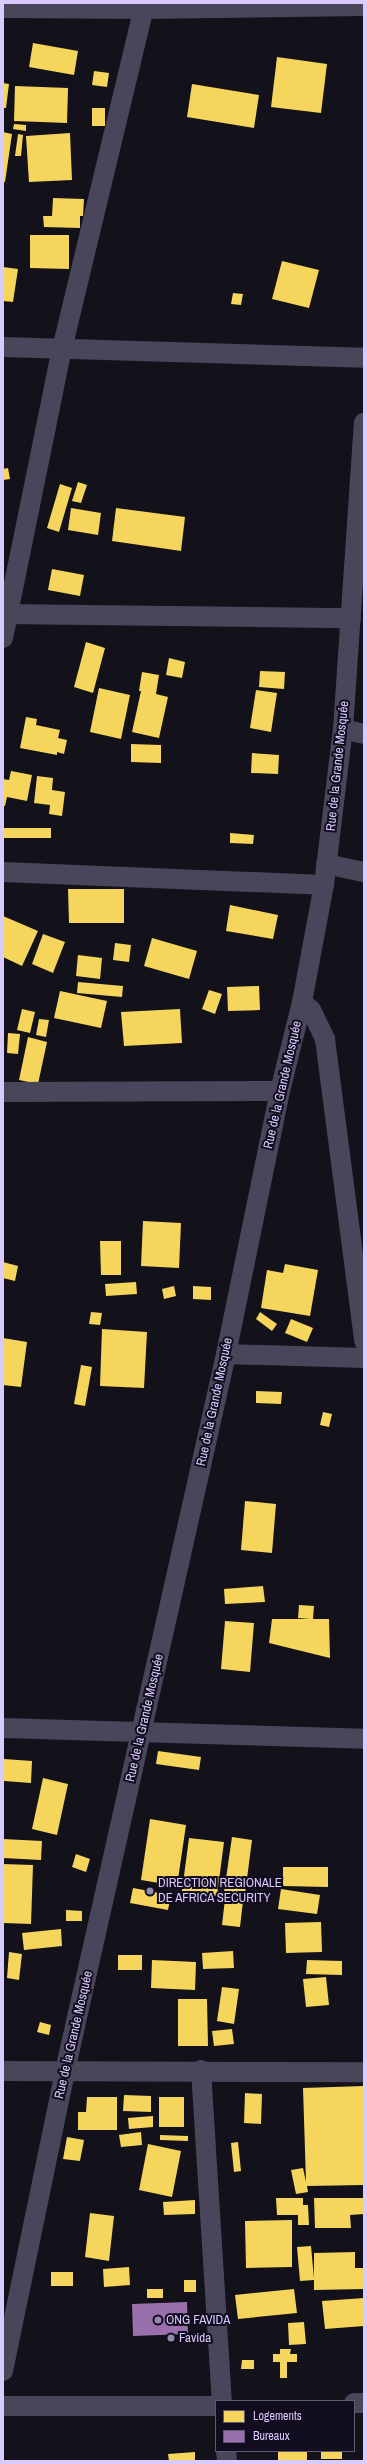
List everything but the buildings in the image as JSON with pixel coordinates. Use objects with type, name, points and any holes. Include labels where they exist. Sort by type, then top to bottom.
[{"type":"street","points":[[3,638],[5,614],[62,349],[145,6]]},
{"type":"street","points":[[3,8],[145,6],[364,6]]},
{"type":"street","points":[[3,347],[364,358]]},
{"type":"street","name":"Rue de la Grande Mosquée","points":[[3,2371],[65,2071],[226,1354],[280,1091],[302,1002],[324,885],[343,729],[351,618],[360,538],[364,424]]},
{"type":"street","points":[[5,614],[351,618]]},
{"type":"street","points":[[343,729],[364,734]]},
{"type":"street","points":[[326,864],[364,872]]},
{"type":"street","points":[[3,872],[324,885]]},
{"type":"street","points":[[302,1002],[311,1010],[324,1039],[364,1341]]},
{"type":"street","points":[[3,1092],[280,1091]]},
{"type":"street","points":[[226,1354],[364,1358]]},
{"type":"street","points":[[3,1728],[364,1739]]},
{"type":"street","points":[[201,2070],[222,2400]]},
{"type":"street","points":[[3,2071],[201,2070],[364,2072]]},
{"type":"street","points":[[3,2406],[215,2406]]},
{"type":"place","name":"DIRECTION REGIONALE DE AFRICA SECURITY","points":[[150,1891]]},
{"type":"place","name":"ONG FAVIDA","points":[[158,2320]]},
{"type":"place","name":"Favida","points":[[171,2338]]}]
